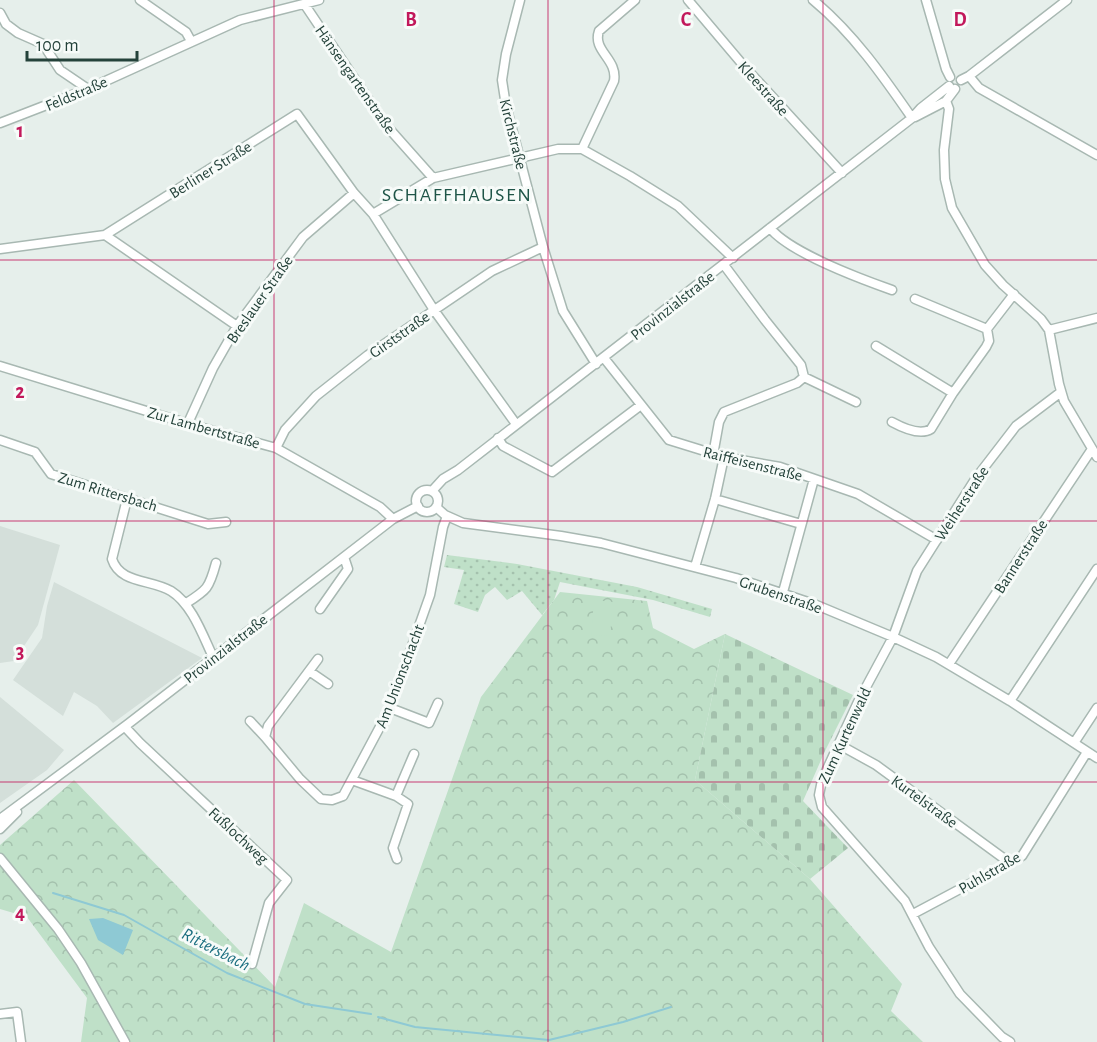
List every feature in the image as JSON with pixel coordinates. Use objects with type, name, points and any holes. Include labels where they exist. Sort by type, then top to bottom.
[{"type":"street","points":[[140,0],[186,32],[191,41]]},
{"type":"street","name":"Feldstraße","points":[[0,123],[88,89],[240,20],[319,0]]},
{"type":"street","name":"Kirchstraße","points":[[520,0],[506,54],[502,80],[506,106],[543,247],[563,311],[596,364]]},
{"type":"street","points":[[582,149],[614,81],[615,72],[612,64],[599,46],[597,38],[599,32],[635,0]]},
{"type":"street","name":"Kleestraße","points":[[688,0],[743,65],[842,173]]},
{"type":"street","points":[[813,0],[830,14],[878,69],[912,118]]},
{"type":"street","points":[[926,0],[952,84]]},
{"type":"street","name":"Provinzialstraße","points":[[432,491],[442,479],[458,470],[724,265],[912,118],[924,105],[952,84],[961,86],[965,78],[1067,0]]},
{"type":"street","name":"Hänsengartenstraße","points":[[304,5],[385,124],[433,178]]},
{"type":"street","points":[[0,13],[6,24],[18,33],[43,44],[60,70],[88,89]]},
{"type":"street","points":[[965,78],[1097,155]]},
{"type":"street","name":"Provinzialstraße","points":[[912,118],[946,100],[952,84]]},
{"type":"street","points":[[946,100],[949,109],[944,169],[949,199],[980,256],[996,278],[1041,319],[1049,330],[1061,392],[1097,457]]},
{"type":"street","name":"Berliner Straße","points":[[0,249],[105,235],[297,114],[354,194],[372,214],[434,310],[516,424]]},
{"type":"street","points":[[372,214],[433,178],[558,149],[582,149],[678,206],[733,258]]},
{"type":"street","name":"Breslauer Straße","points":[[188,423],[213,368],[237,326],[303,237],[354,194]]},
{"type":"street","points":[[770,228],[778,238],[790,246],[861,279],[892,290]]},
{"type":"street","points":[[105,235],[237,326]]},
{"type":"street","name":"Girststraße","points":[[276,448],[285,430],[316,396],[368,355],[492,271],[543,247]]},
{"type":"street","points":[[724,265],[801,364],[804,377]]},
{"type":"street","points":[[892,422],[918,432],[931,429],[986,347],[987,329],[1014,294]]},
{"type":"street","points":[[915,298],[987,329]]},
{"type":"street","points":[[1049,330],[1097,318]]},
{"type":"street","points":[[876,346],[953,393]]},
{"type":"street","points":[[498,438],[503,446],[552,472],[641,405],[604,358]]},
{"type":"street","name":"Zur Lambertstraße","points":[[0,366],[276,448],[380,507],[393,519]]},
{"type":"street","points":[[804,377],[856,402]]},
{"type":"street","points":[[713,454],[719,422],[724,412],[797,383],[804,377]]},
{"type":"street","name":"Weiherstraße","points":[[893,637],[914,577],[976,478],[1016,426],[1061,392]]},
{"type":"street","name":"Raiffeisenstraße","points":[[641,405],[665,437],[675,443],[724,458],[780,467],[858,494],[937,540]]},
{"type":"street","name":"Zum Rittersbach","points":[[0,440],[35,452],[51,474],[208,524],[226,522]]},
{"type":"street","name":"Bannerstraße","points":[[949,664],[1092,448]]},
{"type":"street","points":[[695,567],[715,499],[724,458]]},
{"type":"street","points":[[783,592],[814,479]]},
{"type":"street","points":[[427,490],[432,491],[438,497],[436,507],[426,512],[418,506],[417,499],[420,493],[427,490]]},
{"type":"street","points":[[127,499],[112,559],[115,568],[121,574],[170,591],[185,604],[213,657]]},
{"type":"street","points":[[715,499],[801,524]]},
{"type":"street","name":"Provinzialstraße","points":[[0,819],[125,727],[393,519],[418,506]]},
{"type":"street","name":"Grubenstraße","points":[[436,507],[463,524],[601,543],[783,592],[893,637],[949,664],[1097,758]]},
{"type":"street","name":"Am Unionschacht","points":[[250,721],[321,799],[332,800],[343,796],[390,708],[430,595],[443,526],[447,516]]},
{"type":"street","points":[[320,609],[348,569],[344,557]]},
{"type":"street","points":[[185,604],[204,592],[210,585],[216,563]]},
{"type":"street","points":[[1010,701],[1097,569]]},
{"type":"street","name":"Zum Kurtenwald","points":[[893,637],[837,744],[819,789],[822,807],[905,901],[929,947],[960,994],[1010,1042]]},
{"type":"street","points":[[265,737],[268,726],[318,659]]},
{"type":"street","points":[[309,671],[328,684]]},
{"type":"street","points":[[390,708],[429,723],[438,703]]},
{"type":"street","points":[[1074,743],[1097,708]]},
{"type":"street","name":"Fußlochweg","points":[[125,727],[287,880],[269,903],[252,964]]},
{"type":"street","name":"Kurtelstraße","points":[[837,744],[876,765],[1010,863]]},
{"type":"street","name":"Puhlstraße","points":[[913,914],[1022,856],[1087,752]]},
{"type":"street","points":[[396,796],[414,753]]},
{"type":"street","points":[[352,780],[396,796],[408,804],[393,848],[398,859]]},
{"type":"street","name":"Provinzialstraße","points":[[0,829],[35,794]]},
{"type":"street","points":[[0,858],[58,929],[81,963],[126,1042]]},
{"type":"street","points":[[0,868],[28,892]]},
{"type":"street","points":[[0,1014],[17,1012],[21,1042]]},
{"type":"shaded area","points":[[0,526],[60,545],[38,625],[14,661],[0,663]]},
{"type":"shaded area","points":[[54,582],[202,658],[113,723],[97,706],[74,692],[63,716],[13,680],[42,638],[47,606]]},
{"type":"shaded area","points":[[0,697],[64,750],[47,770],[0,803]]},
{"type":"green space","points":[[447,555],[517,564],[637,587],[712,609],[710,617],[653,600],[560,582],[554,600],[542,615],[522,591],[507,600],[495,587],[485,595],[478,612],[454,604],[464,570],[444,567]]},
{"type":"green space","points":[[560,592],[647,601],[653,628],[694,649],[725,634],[695,780],[810,879],[902,984],[891,1011],[923,1042],[81,1042],[87,998],[27,917],[0,909],[0,845],[74,780],[275,987],[304,903],[391,952],[481,697]]},
{"type":"green space","points":[[594,600],[613,602],[610,636],[591,635]]},
{"type":"green space","points":[[725,634],[853,695],[803,801],[848,848],[810,879],[695,780]]},
{"type":"water","points":[[103,918],[133,930],[123,955],[98,940],[89,919]]},
{"type":"waterway","name":"Rittersbach","points":[[53,893],[124,915],[227,973],[305,1004],[371,1014]]},
{"type":"waterway","name":"Rittersbach","points":[[378,1017],[415,1027],[549,1040],[623,1022],[671,1007]]},
{"type":"district","name":"SCHAFFHAUSEN","points":[[457,194]]}]
